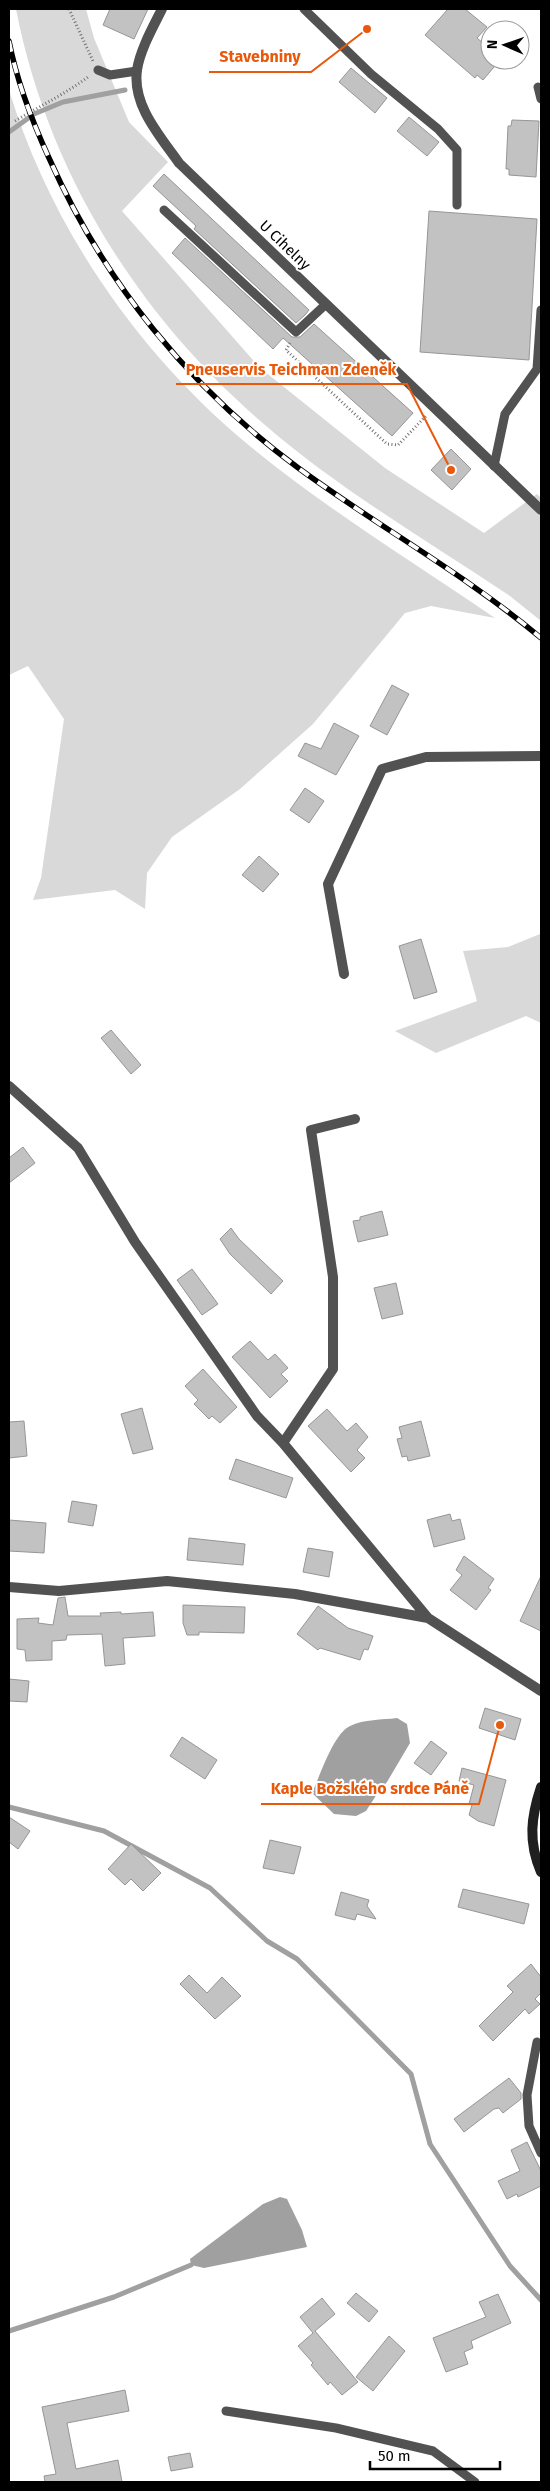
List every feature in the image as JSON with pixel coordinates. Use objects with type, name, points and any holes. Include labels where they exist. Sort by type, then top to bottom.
[{"type":"street","name":"U Cihelny","points":[[162,9],[137,71],[139,99],[151,122],[179,162],[324,305],[541,510]]},
{"type":"street","points":[[344,974],[328,884],[382,769],[426,757],[541,756]]},
{"type":"street","points":[[9,1086],[78,1148],[146,1258],[257,1416],[283,1443],[428,1618],[541,1691]]},
{"type":"street","points":[[283,1443],[333,1369],[333,1277],[311,1130],[355,1118]]},
{"type":"street","points":[[9,1587],[59,1592],[167,1581],[295,1594],[428,1618]]},
{"type":"street","points":[[541,1787],[532,1815],[530,1832],[541,1872]]},
{"type":"lane","points":[[304,9],[371,74],[438,129],[457,150],[457,205]]},
{"type":"lane","points":[[98,70],[110,75],[137,71]]},
{"type":"lane","points":[[538,87],[541,99]]},
{"type":"lane","points":[[164,210],[296,332],[324,305]]},
{"type":"lane","points":[[494,466],[505,414],[537,368],[541,310]]},
{"type":"lane","points":[[536,2042],[527,2095],[529,2126],[541,2153]]},
{"type":"lane","points":[[226,2411],[336,2428],[433,2451],[475,2482]]},
{"type":"path","points":[[15,122],[44,103],[63,95],[98,70],[69,9]]},
{"type":"path","points":[[296,332],[286,350],[388,444],[398,445],[434,409]]},
{"type":"shaded area","points":[[16,9],[86,9],[94,38],[129,122],[168,162],[122,211],[259,367],[385,468],[484,533],[537,494],[541,498],[541,621],[510,596],[354,493],[294,449],[219,383],[177,338],[139,289],[105,238],[76,184],[51,128],[31,70]]},
{"type":"shaded area","points":[[9,90],[27,141],[49,191],[74,239],[104,286],[136,330],[172,372],[210,411],[280,470],[340,514],[495,618],[431,606],[405,613],[313,724],[240,789],[172,837],[147,873],[145,909],[115,890],[33,900],[41,878],[64,719],[28,666],[9,675]]},
{"type":"shaded area","points":[[540,934],[541,1023],[526,1016],[436,1053],[395,1031],[477,1001],[463,951],[508,947]]},
{"type":"shaded area","points":[[397,1718],[407,1724],[410,1743],[387,1782],[366,1811],[356,1816],[334,1814],[312,1793],[338,1737],[344,1730],[355,1724]]},
{"type":"shaded area","points":[[280,2197],[287,2199],[302,2230],[307,2247],[204,2268],[191,2265],[190,2259],[263,2204]]},
{"type":"building","points":[[110,9],[148,9],[134,39],[103,25]]},
{"type":"building","points":[[448,9],[465,9],[480,21],[480,35],[477,38],[480,41],[480,70],[492,70],[483,80],[477,75],[475,78],[425,35]]},
{"type":"building","points":[[351,68],[387,98],[375,113],[339,82]]},
{"type":"building","points":[[409,117],[439,142],[427,156],[397,131]]},
{"type":"building","points":[[512,120],[539,121],[536,177],[509,175],[509,169],[506,169],[508,126],[511,126]]},
{"type":"building","points":[[164,174],[309,310],[305,315],[296,323],[194,229],[196,226],[153,186]]},
{"type":"building","points":[[429,211],[537,219],[529,360],[420,352]]},
{"type":"building","points":[[185,238],[292,337],[300,337],[314,324],[413,413],[392,436],[283,338],[273,349],[172,253]]},
{"type":"building","points":[[451,449],[471,469],[452,490],[431,470]]},
{"type":"building","points":[[392,685],[409,694],[387,735],[370,726]]},
{"type":"building","points":[[334,723],[359,736],[336,775],[298,756],[305,743],[321,749]]},
{"type":"building","points":[[305,788],[324,801],[309,823],[290,810]]},
{"type":"building","points":[[259,856],[279,874],[263,892],[242,875]]},
{"type":"building","points":[[421,939],[437,992],[414,999],[399,946]]},
{"type":"building","points":[[111,1030],[141,1065],[131,1074],[101,1038]]},
{"type":"building","points":[[23,1147],[35,1163],[9,1183],[9,1158]]},
{"type":"building","points":[[382,1211],[388,1235],[358,1242],[353,1221]]},
{"type":"building","points":[[231,1228],[239,1239],[283,1281],[271,1294],[230,1254],[220,1239]]},
{"type":"building","points":[[192,1269],[218,1304],[202,1315],[177,1280]]},
{"type":"building","points":[[396,1283],[403,1314],[382,1319],[374,1288]]},
{"type":"building","points":[[250,1341],[268,1360],[275,1354],[288,1368],[281,1374],[288,1381],[270,1398],[232,1357]]},
{"type":"building","points":[[203,1369],[237,1407],[220,1423],[212,1416],[209,1419],[194,1404],[198,1400],[185,1386]]},
{"type":"building","points":[[142,1408],[153,1449],[133,1454],[121,1414]]},
{"type":"building","points":[[327,1409],[347,1431],[356,1423],[368,1437],[357,1450],[365,1458],[351,1472],[308,1426]]},
{"type":"building","points":[[24,1421],[27,1456],[9,1458],[9,1422]]},
{"type":"building","points":[[421,1421],[430,1456],[408,1461],[407,1456],[402,1457],[397,1439],[402,1438],[399,1427]]},
{"type":"building","points":[[236,1459],[293,1478],[286,1498],[229,1479]]},
{"type":"building","points":[[72,1501],[97,1505],[93,1526],[68,1522]]},
{"type":"building","points":[[450,1514],[452,1521],[460,1519],[465,1539],[434,1547],[427,1520]]},
{"type":"building","points":[[9,1520],[46,1523],[44,1553],[9,1551]]},
{"type":"building","points":[[189,1538],[245,1544],[243,1565],[187,1560]]},
{"type":"building","points":[[308,1548],[333,1552],[329,1577],[303,1572]]},
{"type":"building","points":[[464,1556],[494,1579],[488,1588],[491,1590],[476,1610],[450,1590],[462,1575],[456,1570]]},
{"type":"building","points":[[541,1576],[541,1631],[520,1621]]},
{"type":"building","points":[[65,1597],[68,1616],[101,1616],[100,1613],[153,1612],[155,1636],[123,1638],[125,1664],[105,1666],[102,1634],[67,1635],[66,1640],[52,1641],[52,1660],[26,1661],[25,1650],[17,1649],[17,1619],[39,1618],[38,1623],[53,1625],[58,1598]]},
{"type":"building","points":[[183,1605],[245,1607],[244,1633],[199,1632],[199,1635],[187,1635],[183,1623]]},
{"type":"building","points":[[318,1606],[348,1628],[373,1636],[368,1650],[364,1649],[360,1660],[320,1648],[318,1650],[297,1634]]},
{"type":"building","points":[[9,1679],[29,1681],[27,1702],[9,1701]]},
{"type":"building","points":[[485,1708],[521,1719],[515,1740],[479,1728]]},
{"type":"building","points":[[182,1737],[217,1760],[205,1779],[170,1756]]},
{"type":"building","points":[[431,1741],[447,1753],[431,1775],[414,1763]]},
{"type":"building","points":[[462,1768],[506,1780],[494,1826],[478,1821],[469,1815],[472,1805],[469,1804],[474,1785],[459,1781]]},
{"type":"building","points":[[9,1817],[30,1831],[18,1849],[9,1842]]},
{"type":"building","points":[[270,1840],[301,1847],[294,1874],[263,1868]]},
{"type":"building","points":[[131,1844],[161,1873],[143,1891],[131,1879],[125,1885],[108,1869]]},
{"type":"building","points":[[463,1889],[529,1904],[524,1924],[458,1907]]},
{"type":"building","points":[[341,1892],[369,1900],[367,1906],[376,1919],[357,1914],[355,1920],[335,1915]]},
{"type":"building","points":[[531,1964],[541,1977],[541,1993],[535,1999],[540,2004],[529,2014],[525,2009],[493,2041],[479,2026],[513,1992],[507,1986]]},
{"type":"building","points":[[189,1975],[207,1993],[222,1977],[241,1996],[215,2019],[180,1984]]},
{"type":"building","points":[[509,2078],[521,2093],[521,2099],[503,2113],[499,2108],[494,2109],[464,2132],[454,2119]]},
{"type":"building","points":[[527,2142],[541,2171],[541,2186],[518,2197],[517,2194],[507,2199],[498,2181],[520,2171],[511,2150]]},
{"type":"building","points":[[356,2293],[378,2311],[369,2322],[347,2303]]},
{"type":"building","points":[[498,2294],[511,2323],[471,2341],[473,2348],[464,2352],[468,2364],[446,2372],[433,2338],[486,2317],[479,2302]]},
{"type":"building","points":[[322,2298],[335,2314],[315,2331],[358,2382],[342,2395],[330,2382],[328,2385],[311,2365],[313,2363],[298,2346],[313,2333],[300,2317]]},
{"type":"building","points":[[389,2336],[405,2351],[373,2391],[356,2377]]},
{"type":"building","points":[[125,2390],[129,2411],[67,2423],[76,2469],[118,2460],[122,2482],[45,2482],[44,2476],[56,2474],[42,2407]]},
{"type":"building","points":[[190,2453],[193,2467],[171,2471],[168,2457]]},
{"type":"waterway","points":[[9,132],[34,114],[63,102],[125,90]]},
{"type":"waterway","points":[[9,1807],[104,1831],[210,1888],[267,1941],[297,1959],[411,2074],[430,2144],[510,2266],[541,2300]]},
{"type":"waterway","points":[[9,2331],[114,2297],[191,2265]]},
{"type":"railway","points":[[9,41],[16,71],[31,116],[71,204],[123,289],[153,329],[186,367],[220,402],[297,467],[451,571],[541,638]]},
{"type":"place","name":"Stavebniny","points":[[367,29]]},
{"type":"place","name":"Pneuservis Teichman Zdeněk","points":[[451,470]]},
{"type":"place","name":"Kaple Božského srdce Páně","points":[[500,1725]]}]
